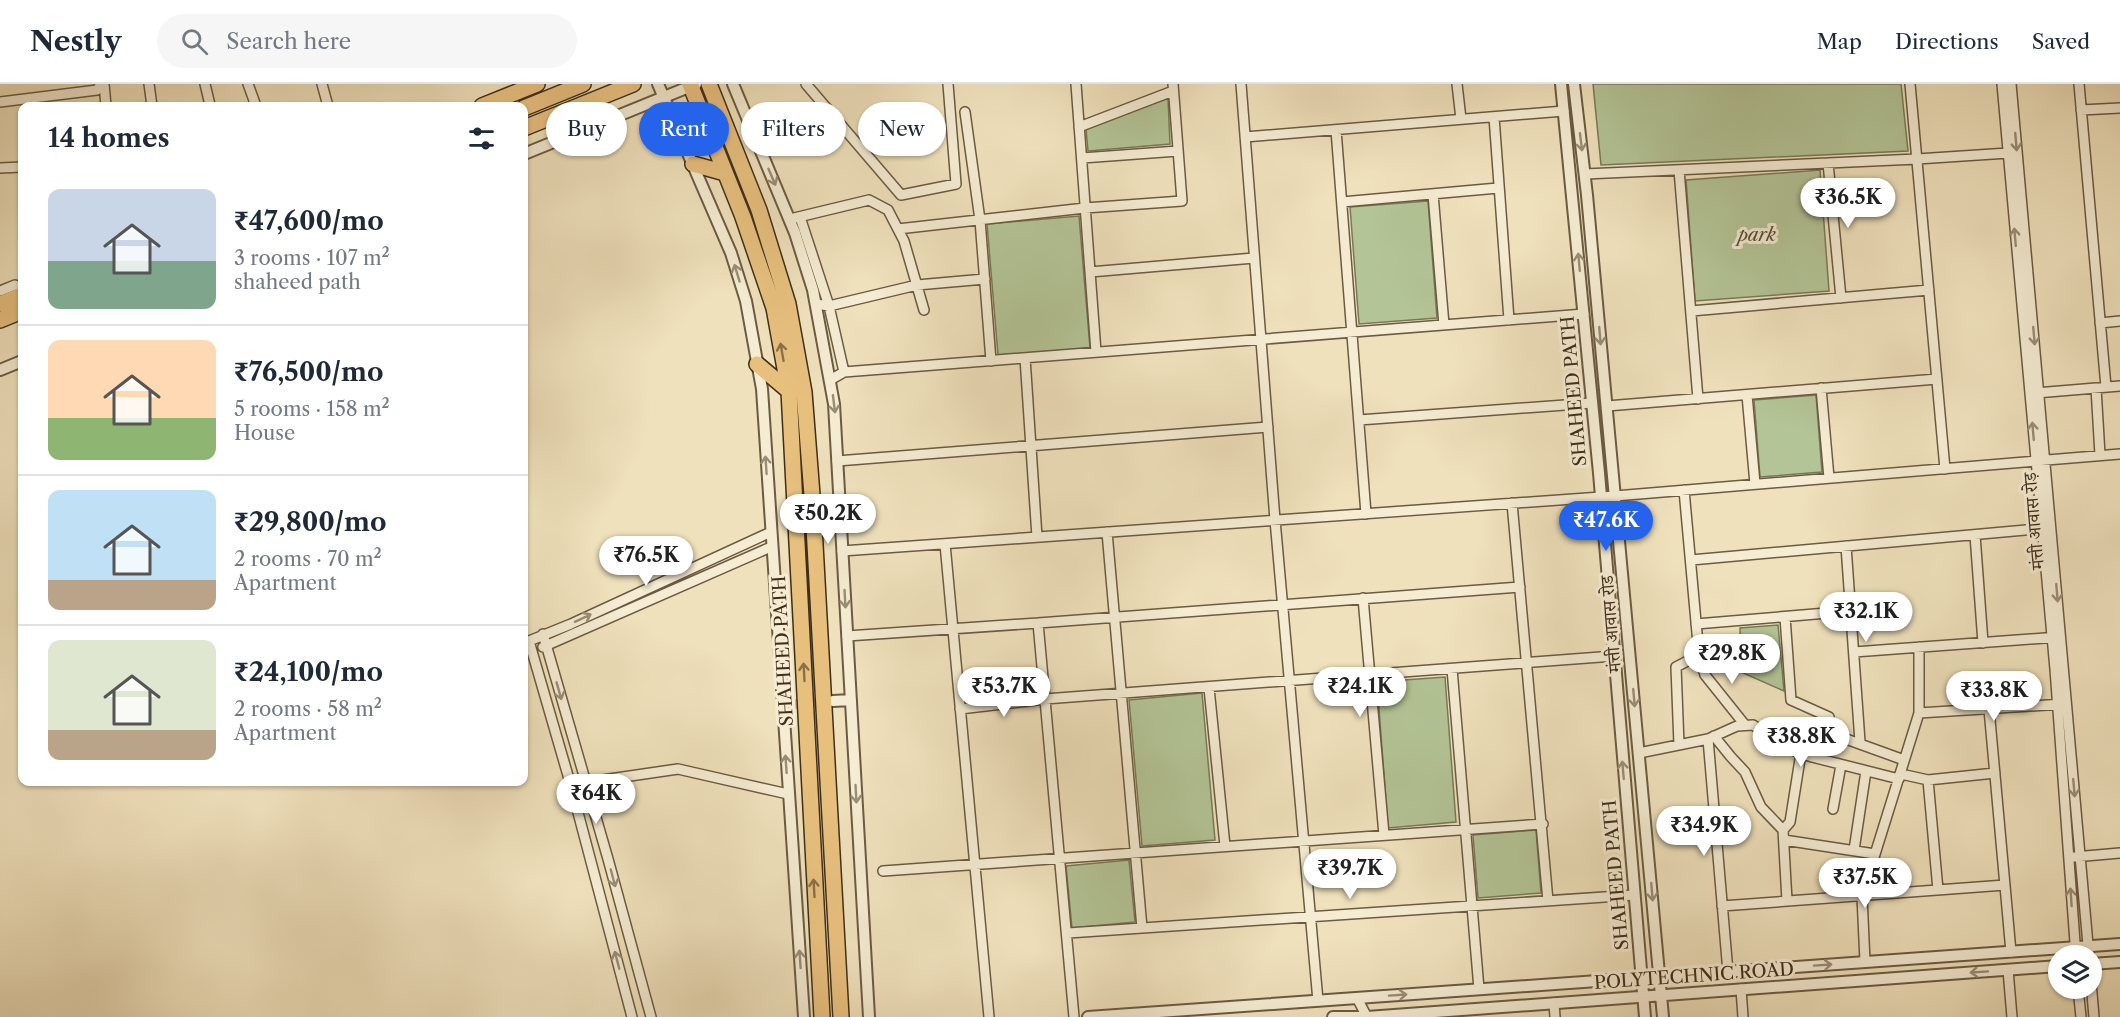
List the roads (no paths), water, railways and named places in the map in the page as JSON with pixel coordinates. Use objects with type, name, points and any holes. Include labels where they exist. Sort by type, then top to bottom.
[{"type":"highway","points":[[492,102],[537,84]]},
{"type":"highway","points":[[528,106],[583,84]]},
{"type":"highway","points":[[528,126],[633,84]]},
{"type":"highway","name":"SHAHEED PATH","points":[[709,84],[759,210],[772,252],[788,304],[804,392],[840,1013]]},
{"type":"highway","name":"SHAHEED PATH","points":[[692,85],[743,217],[774,308],[789,391],[822,1013]]},
{"type":"highway","points":[[693,164],[725,173]]},
{"type":"highway","points":[[0,304],[18,297]]},
{"type":"highway","points":[[0,320],[18,313]]},
{"type":"highway","points":[[757,364],[789,391]]},
{"type":"street","points":[[0,102],[97,90],[103,84]]},
{"type":"street","points":[[103,84],[105,102]]},
{"type":"street","points":[[149,84],[151,102]]},
{"type":"street","points":[[205,84],[209,102]]},
{"type":"street","points":[[248,84],[255,102]]},
{"type":"street","points":[[322,84],[327,102]]},
{"type":"street","points":[[658,84],[731,253],[746,301],[762,389],[804,1017]]},
{"type":"street","points":[[733,84],[795,218],[830,306],[844,372]]},
{"type":"street","points":[[806,84],[901,195],[956,184],[948,84]]},
{"type":"street","points":[[1076,84],[1096,352]]},
{"type":"street","points":[[1241,84],[1282,604],[1318,1001]]},
{"type":"street","points":[[1457,84],[1461,119]]},
{"type":"street","name":"SHAHEED PATH","points":[[1562,84],[1601,497],[1645,1017]]},
{"type":"street","name":"मंत्ती आवास रोड","points":[[1574,84],[1585,174],[1663,1017]]},
{"type":"street","points":[[1910,84],[1945,469]]},
{"type":"street","points":[[2002,84],[2034,393],[2120,386]]},
{"type":"street","name":"मंत्ती आवास रोड़","points":[[2011,84],[2040,461],[2062,704],[2080,856],[2087,945]]},
{"type":"street","points":[[2079,84],[2100,323],[2100,455]]},
{"type":"street","points":[[528,152],[692,85]]},
{"type":"street","points":[[898,229],[1085,208],[1182,201],[1173,87],[1079,127]]},
{"type":"street","points":[[2081,110],[2120,108]]},
{"type":"street","points":[[1245,137],[1564,111]]},
{"type":"street","points":[[965,112],[980,220],[991,361]]},
{"type":"street","points":[[1494,117],[1509,320]]},
{"type":"street","points":[[1336,130],[1366,514]]},
{"type":"street","points":[[1082,158],[1178,151]]},
{"type":"street","points":[[1585,174],[2008,153]]},
{"type":"street","points":[[1828,163],[1841,298]]},
{"type":"street","points":[[0,168],[18,167]]},
{"type":"street","points":[[1679,170],[1698,399]]},
{"type":"street","points":[[1342,202],[1498,188]]},
{"type":"street","points":[[1433,194],[1444,325]]},
{"type":"street","points":[[795,218],[869,200],[888,210],[904,241],[924,310]]},
{"type":"street","points":[[795,218],[816,304],[834,404],[869,1017]]},
{"type":"street","points":[[1090,272],[1254,258]]},
{"type":"street","points":[[816,304],[830,306],[917,285],[985,279]]},
{"type":"street","points":[[0,291],[18,286]]},
{"type":"street","points":[[1690,311],[1929,290]]},
{"type":"street","points":[[830,380],[844,372],[1584,314]]},
{"type":"street","points":[[2100,323],[2120,321]]},
{"type":"street","points":[[821,335],[839,351]]},
{"type":"street","points":[[1024,358],[1037,537]]},
{"type":"street","points":[[0,370],[18,363]]},
{"type":"street","points":[[1607,406],[1937,379]]},
{"type":"street","points":[[1821,388],[1829,478]]},
{"type":"street","points":[[1747,394],[1755,484]]},
{"type":"street","points":[[1359,420],[1592,403]]},
{"type":"street","points":[[837,461],[1268,427]]},
{"type":"street","points":[[842,551],[1615,496],[2120,454]]},
{"type":"street","points":[[1684,490],[1699,655],[1705,675],[1745,725]]},
{"type":"street","points":[[1512,503],[1548,901]]},
{"type":"street","points":[[1690,560],[2047,529]]},
{"type":"street","points":[[632,1017],[571,786],[529,640],[571,624],[771,532]]},
{"type":"street","points":[[1107,532],[1142,928]]},
{"type":"street","points":[[1975,535],[1983,643]]},
{"type":"street","points":[[945,544],[989,1017]]},
{"type":"street","points":[[1846,546],[1860,742]]},
{"type":"street","points":[[532,652],[771,547]]},
{"type":"street","points":[[847,636],[1520,587]]},
{"type":"street","points":[[1363,598],[1384,835]]},
{"type":"street","points":[[1696,624],[1851,611]]},
{"type":"street","points":[[1785,617],[1791,700],[1829,717],[1824,730],[1904,760]]},
{"type":"street","points":[[1038,623],[1074,1017]]},
{"type":"street","points":[[543,634],[651,1017]]},
{"type":"street","points":[[1854,652],[2057,637]]},
{"type":"street","points":[[1865,962],[1862,896],[1919,713],[1919,647]]},
{"type":"street","points":[[1679,745],[1676,667],[1699,655]]},
{"type":"street","points":[[960,709],[1045,699],[1614,656]]},
{"type":"street","points":[[1452,669],[1479,990]]},
{"type":"street","points":[[1209,688],[1225,846]]},
{"type":"street","points":[[833,701],[851,700]]},
{"type":"street","points":[[782,705],[795,704]]},
{"type":"street","points":[[1919,713],[2062,704],[2075,945]]},
{"type":"street","points":[[1989,709],[2011,952]]},
{"type":"street","points":[[1639,753],[1711,737],[1737,726],[1753,725],[1787,748],[1866,771],[1928,780],[1995,773]]},
{"type":"street","points":[[1711,737],[1745,772],[1761,807],[1784,835],[1875,854]]},
{"type":"street","points":[[1711,737],[1728,972]]},
{"type":"street","points":[[1787,901],[1784,835],[1790,822],[1800,753]]},
{"type":"street","points":[[1833,810],[1841,765]]},
{"type":"street","points":[[571,786],[678,769],[788,794]]},
{"type":"street","points":[[1854,850],[1866,771]]},
{"type":"street","points":[[1928,780],[1938,890]]},
{"type":"street","points":[[882,871],[1542,824]]},
{"type":"street","points":[[2069,857],[2120,853]]},
{"type":"street","points":[[1722,906],[2005,885]]},
{"type":"street","points":[[1068,933],[1634,896]]},
{"type":"street","points":[[2102,948],[2120,944]]},
{"type":"street","points":[[1088,1017],[2011,952],[2048,951]]},
{"type":"street","points":[[2102,963],[2120,962]]},
{"type":"street","name":"POLYTECHNIC ROAD","points":[[1333,1017],[1367,1017],[2048,967]]},
{"type":"street","points":[[2008,970],[2012,1017]]},
{"type":"street","points":[[1741,989],[1743,1017]]},
{"type":"street","points":[[1357,998],[1367,1017]]},
{"type":"street","points":[[2080,999],[2081,1017]]},
{"type":"street","points":[[2092,999],[2094,1017]]},
{"type":"street","points":[[1554,1003],[1555,1017]]},
{"type":"street","points":[[1511,1005],[1512,1017]]},
{"type":"tunnel","points":[[795,704],[830,702]]},
{"type":"park label","name":"park","points":[[1757,235]]}]
